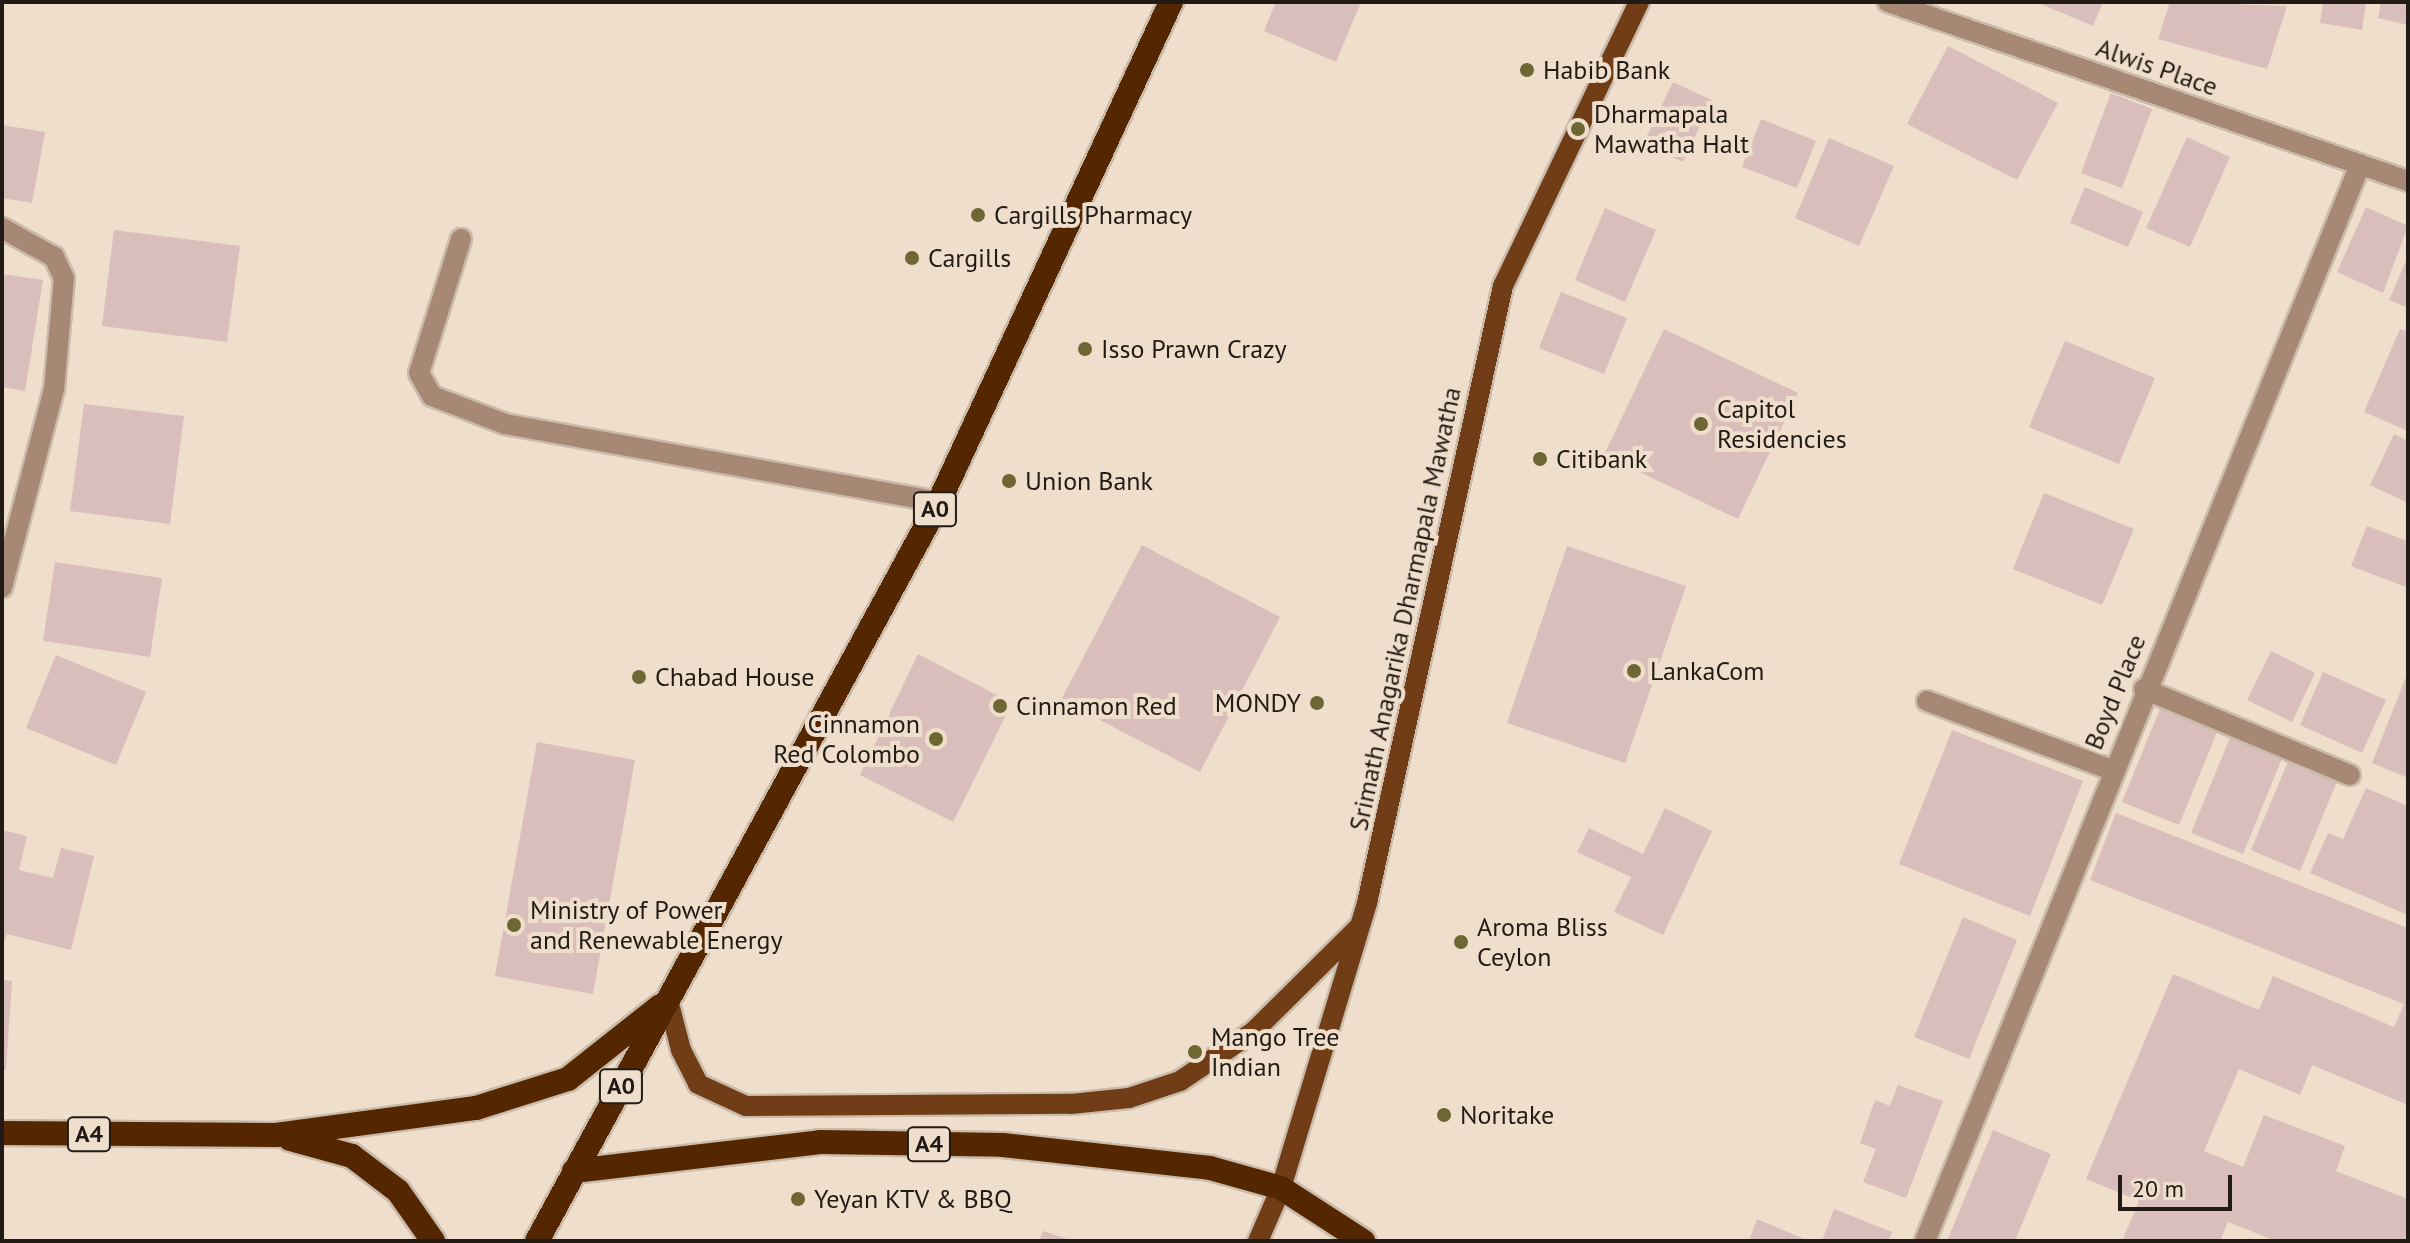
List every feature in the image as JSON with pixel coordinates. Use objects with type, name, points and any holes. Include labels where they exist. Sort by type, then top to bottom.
[{"type":"highway","name":"A0","points":[[537,1241],[939,502],[1171,2]]},
{"type":"highway","name":"A4","points":[[2,1133],[276,1135],[476,1108],[568,1079],[668,1000]]},
{"type":"highway","name":"A4","points":[[276,1135],[352,1156],[398,1191],[433,1241]]},
{"type":"highway","name":"A4","points":[[574,1171],[820,1142],[1003,1145],[1166,1159],[1281,1188],[1363,1241]]},
{"type":"main road","name":"Srimath Anagarika Dharmapala Mawatha","points":[[1258,1241],[1281,1188],[1361,925],[1503,286],[1639,2]]},
{"type":"main road","points":[[668,1000],[681,1050],[698,1084],[746,1106],[1071,1104],[1129,1098],[1180,1081],[1253,1032],[1361,925]]},
{"type":"street","name":"Alwis Place","points":[[1888,2],[2408,181]]},
{"type":"street","name":"Boyd Place","points":[[1925,1241],[2144,689],[2360,165]]},
{"type":"street","points":[[2,228],[54,257],[64,278],[54,389],[2,587]]},
{"type":"street","points":[[461,239],[419,373],[432,396],[505,424],[939,502]]},
{"type":"street","points":[[2144,689],[2350,775]]},
{"type":"street","points":[[1927,701],[2112,770]]},
{"type":"building","points":[[1276,2],[1361,2],[1336,62],[1264,31]]},
{"type":"building","points":[[2036,2],[2103,2],[2093,26]]},
{"type":"building","points":[[2170,2],[2287,6],[2267,69],[2158,39]]},
{"type":"building","points":[[2323,2],[2366,2],[2362,30],[2320,23]]},
{"type":"building","points":[[2381,2],[2408,2],[2408,25],[2378,18]]},
{"type":"building","points":[[1948,46],[2058,103],[2017,180],[1907,124]]},
{"type":"building","points":[[1673,82],[1712,100],[1683,162],[1643,144]]},
{"type":"building","points":[[2111,93],[2152,109],[2122,188],[2081,173]]},
{"type":"building","points":[[1761,119],[1816,141],[1797,188],[1742,167]]},
{"type":"building","points":[[2,125],[45,132],[32,203],[2,198]]},
{"type":"building","points":[[2187,137],[2230,157],[2190,247],[2146,228]]},
{"type":"building","points":[[1829,138],[1894,166],[1859,246],[1795,218]]},
{"type":"building","points":[[2085,187],[2143,212],[2128,247],[2070,223]]},
{"type":"building","points":[[2366,207],[2408,226],[2383,293],[2337,272]]},
{"type":"building","points":[[1605,208],[1656,230],[1625,302],[1575,280]]},
{"type":"building","points":[[114,230],[240,246],[227,342],[102,326]]},
{"type":"building","points":[[2408,256],[2408,308],[2389,300]]},
{"type":"building","points":[[2,274],[43,280],[25,391],[2,387]]},
{"type":"building","points":[[1561,292],[1627,318],[1604,374],[1539,348]]},
{"type":"building","name":"Capitol Residencies","points":[[1664,329],[1798,393],[1738,519],[1604,455]]},
{"type":"building","points":[[2400,329],[2408,332],[2408,431],[2364,412]]},
{"type":"building","points":[[2065,341],[2155,378],[2119,464],[2029,427]]},
{"type":"building","points":[[84,404],[184,416],[170,524],[70,511]]},
{"type":"building","points":[[2394,434],[2408,441],[2408,503],[2370,485]]},
{"type":"building","points":[[2044,493],[2134,529],[2102,605],[2013,569]]},
{"type":"building","points":[[2367,526],[2408,541],[2408,588],[2351,566]]},
{"type":"building","points":[[1142,545],[1280,617],[1200,772],[1061,700]]},
{"type":"building","points":[[1567,546],[1686,586],[1625,763],[1507,723]]},
{"type":"building","points":[[55,562],[162,578],[150,657],[43,641]]},
{"type":"building","points":[[2271,651],[2315,673],[2292,722],[2247,700]]},
{"type":"building","name":"Cinnamon Red Colombo","points":[[918,654],[1012,703],[953,822],[860,775]]},
{"type":"building","points":[[56,655],[146,692],[116,765],[26,728]]},
{"type":"building","points":[[2323,672],[2386,700],[2362,753],[2300,725]]},
{"type":"building","points":[[2408,672],[2408,778],[2372,763]]},
{"type":"building","points":[[2160,709],[2217,732],[2179,825],[2122,802]]},
{"type":"building","points":[[1952,730],[2083,781],[2030,916],[1899,864]]},
{"type":"building","points":[[2231,735],[2283,756],[2243,854],[2191,833]]},
{"type":"building","points":[[537,742],[635,760],[593,994],[495,976]]},
{"type":"building","points":[[2289,759],[2338,779],[2300,871],[2251,850]]},
{"type":"building","points":[[2366,788],[2408,806],[2408,915],[2310,873],[2328,833],[2343,839]]},
{"type":"building","points":[[1665,808],[1712,831],[1663,935],[1614,912],[1631,877],[1577,852],[1589,828],[1643,854]]},
{"type":"building","points":[[2116,813],[2408,928],[2408,1105],[2312,1065],[2300,1095],[2239,1069],[2204,1151],[2243,1167],[2264,1115],[2345,1146],[2336,1171],[2408,1199],[2408,1241],[2276,1241],[2228,1222],[2220,1241],[2122,1241],[2139,1201],[2086,1179],[2173,974],[2259,1010],[2273,976],[2394,1027],[2404,1004],[2090,880]]},
{"type":"building","points":[[2,830],[27,836],[19,870],[53,878],[61,848],[94,856],[71,950],[7,934],[2,948]]},
{"type":"building","points":[[1963,917],[2017,940],[1969,1059],[1914,1037]]},
{"type":"building","points":[[2,980],[12,981],[6,1070],[2,1070]]},
{"type":"building","points":[[1898,1085],[1943,1101],[1906,1198],[1863,1182],[1876,1149],[1860,1143],[1875,1100],[1890,1106]]},
{"type":"building","points":[[1993,1130],[2051,1154],[2015,1241],[1947,1241]]},
{"type":"building","points":[[1834,1209],[1892,1232],[1888,1241],[1822,1241]]},
{"type":"building","points":[[1757,1219],[1809,1241],[1749,1241]]},
{"type":"building","points":[[1043,1231],[1070,1240],[1070,1241],[1039,1241]]},
{"type":"place","name":"Habib Bank","points":[[1527,70]]},
{"type":"place","name":"Dharmapala Mawatha Halt","points":[[1578,129]]},
{"type":"place","name":"Cargills Pharmacy","points":[[978,215]]},
{"type":"place","name":"Cargills","points":[[912,258]]},
{"type":"place","name":"Isso Prawn Crazy","points":[[1085,349]]},
{"type":"place","name":"Capitol Residencies","points":[[1701,424]]},
{"type":"place","name":"Citibank","points":[[1540,459]]},
{"type":"place","name":"Union Bank","points":[[1009,481]]},
{"type":"place","name":"LankaCom","points":[[1634,671]]},
{"type":"place","name":"Chabad House","points":[[639,677]]},
{"type":"place","name":"MONDY","points":[[1317,703]]},
{"type":"place","name":"Cinnamon Red","points":[[1000,706]]},
{"type":"place","name":"Cinnamon Red Colombo","points":[[936,739]]},
{"type":"place","name":"Ministry of Power and Renewable Energy","points":[[514,925]]},
{"type":"place","name":"Aroma Bliss Ceylon","points":[[1461,942]]},
{"type":"place","name":"Mango Tree Indian","points":[[1195,1052]]},
{"type":"place","name":"Noritake","points":[[1444,1115]]},
{"type":"place","name":"Yeyan KTV & BBQ","points":[[798,1199]]}]
